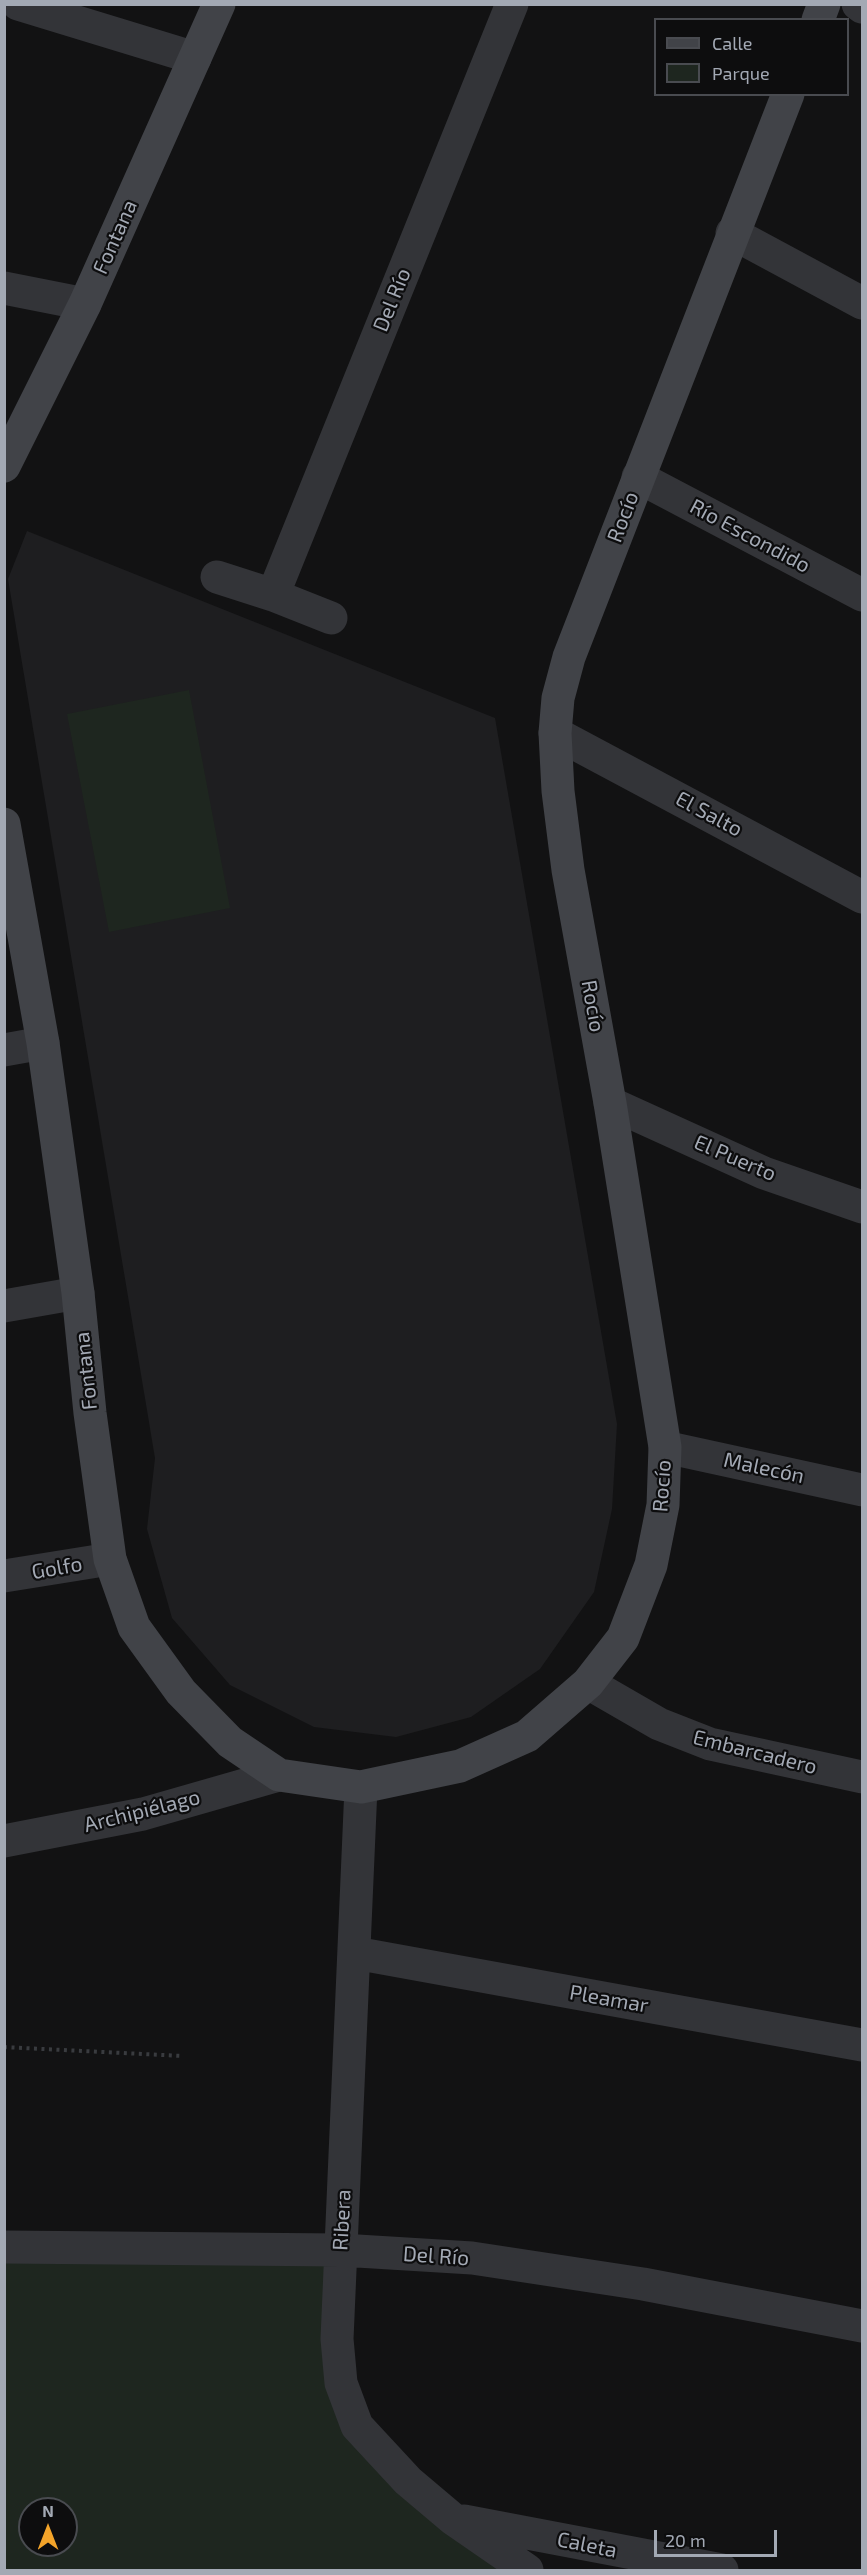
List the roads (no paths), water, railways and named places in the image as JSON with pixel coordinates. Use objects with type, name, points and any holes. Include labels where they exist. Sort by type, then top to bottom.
[{"type":"street","points":[[18,4],[195,58]]},
{"type":"street","name":"Fontana","points":[[4,466],[85,304],[219,4]]},
{"type":"street","name":"Del Río","points":[[273,595],[512,4]]},
{"type":"street","points":[[858,4],[862,7]]},
{"type":"street","name":"Rocío","points":[[361,1787],[460,1766],[526,1736],[588,1683],[623,1638],[651,1565],[663,1505],[665,1447],[610,1103],[568,870],[558,791],[555,733],[558,698],[569,657],[787,96]]},
{"type":"street","points":[[732,233],[862,303]]},
{"type":"street","points":[[4,288],[85,304]]},
{"type":"street","name":"Río Escondido","points":[[638,477],[862,595]]},
{"type":"street","points":[[217,577],[273,595],[332,618]]},
{"type":"street","name":"El Salto","points":[[555,733],[862,897]]},
{"type":"street","name":"Fontana","points":[[4,824],[43,1043],[78,1293],[90,1413],[110,1559],[134,1627],[181,1692],[230,1742],[279,1775],[361,1787]]},
{"type":"street","points":[[4,1050],[43,1043]]},
{"type":"street","name":"El Puerto","points":[[610,1103],[764,1173],[862,1207]]},
{"type":"street","points":[[4,1306],[78,1293]]},
{"type":"street","name":"Malecón","points":[[665,1447],[862,1490]]},
{"type":"street","name":"Golfo","points":[[4,1576],[110,1559]]},
{"type":"street","name":"Embarcadero","points":[[588,1683],[659,1724],[710,1744],[862,1777]]},
{"type":"street","name":"Archipiélago","points":[[4,1841],[143,1814],[279,1775]]},
{"type":"street","name":"Ribera","points":[[361,1787],[337,2339],[341,2383],[357,2426],[408,2481],[453,2519],[527,2571]]},
{"type":"street","name":"Pleamar","points":[[355,1953],[862,2045]]},
{"type":"street","name":"Del Río","points":[[4,2247],[341,2250],[472,2259],[643,2284],[862,2326]]},
{"type":"street","name":"Caleta","points":[[453,2519],[722,2571]]}]
